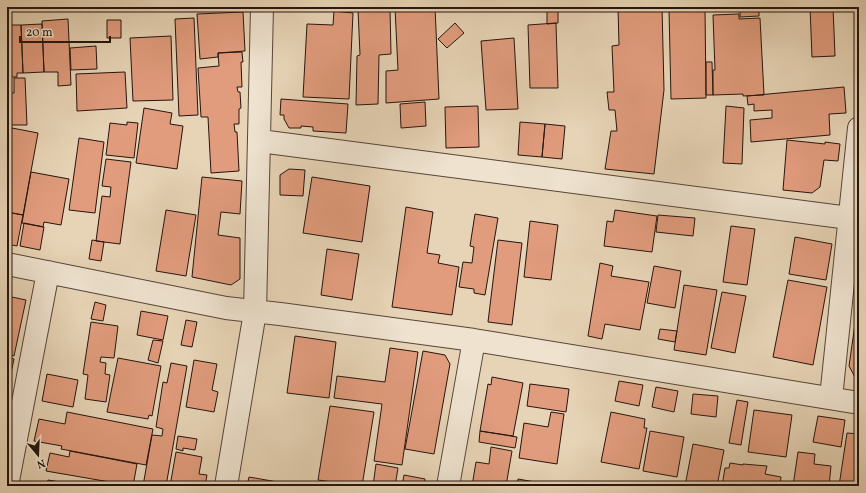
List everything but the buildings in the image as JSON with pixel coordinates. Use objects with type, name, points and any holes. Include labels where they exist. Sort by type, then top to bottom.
[{"type":"street","points":[[226,486],[255,312],[262,7]]},
{"type":"street","points":[[831,398],[854,217],[859,128]]},
{"type":"street","points":[[260,141],[854,217]]},
{"type":"street","points":[[7,264],[226,308],[474,340],[859,403]]},
{"type":"street","points":[[8,486],[48,272]]},
{"type":"street","points":[[448,486],[474,340]]}]
